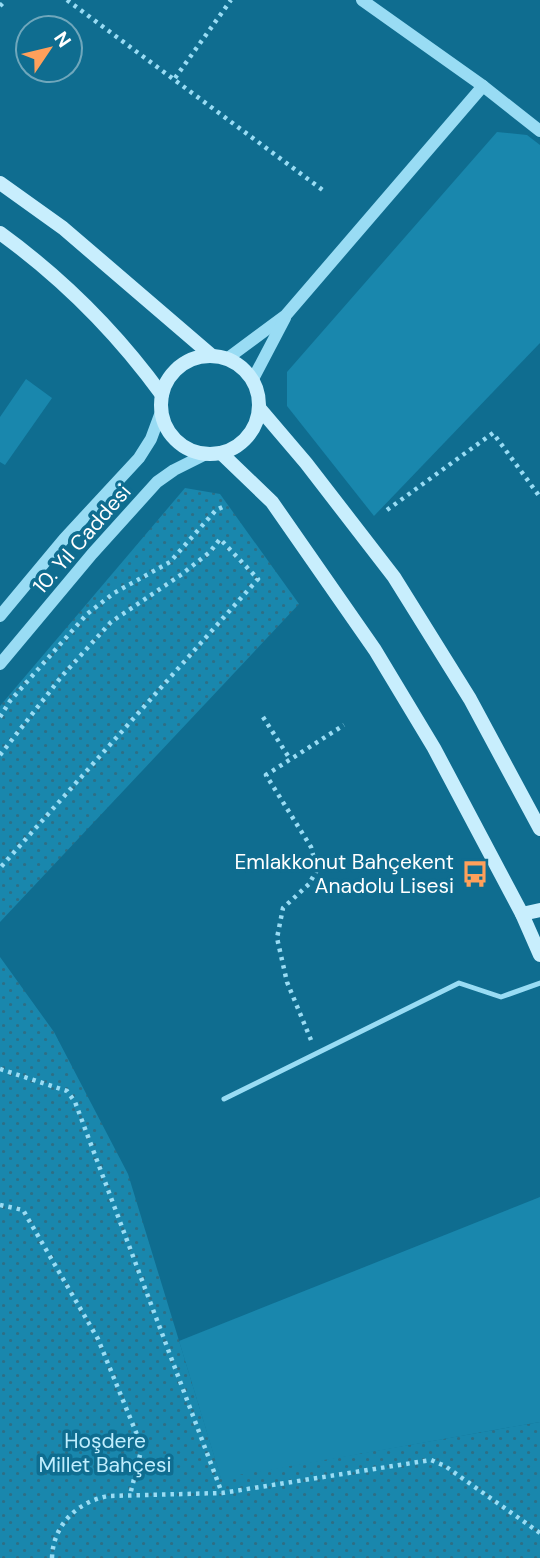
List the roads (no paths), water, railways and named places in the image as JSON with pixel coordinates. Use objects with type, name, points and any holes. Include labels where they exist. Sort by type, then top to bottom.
[{"type":"main road","points":[[0,183],[63,228],[211,355]]},
{"type":"main road","points":[[0,233],[98,317],[162,395]]},
{"type":"main road","points":[[211,355],[228,358],[243,367],[253,379],[259,394],[260,409],[256,424],[248,437],[236,447],[221,453],[206,454],[191,450],[178,442],[167,428],[161,412],[162,395],[168,379],[179,366],[194,357],[211,355]]},
{"type":"main road","points":[[260,409],[306,463],[394,577],[470,699],[540,829]]},
{"type":"main road","points":[[221,453],[272,502],[375,650],[434,748],[522,914],[540,955]]},
{"type":"main road","points":[[522,914],[540,910]]},
{"type":"street","points":[[362,0],[540,131]]},
{"type":"street","points":[[228,358],[286,315],[482,86]]},
{"type":"street","points":[[253,379],[286,315]]},
{"type":"street","name":"10. Yıl Caddesi","points":[[0,616],[64,539],[139,458],[151,439],[161,412]]},
{"type":"street","name":"10. Yıl Caddesi","points":[[0,664],[92,554],[157,482],[206,454]]},
{"type":"lane","points":[[224,1099],[459,983],[501,998],[540,983]]},
{"type":"place","name":"Emlakkonut Bahçekent Anadolu Lisesi","points":[[475,874]]},
{"type":"park label","name":"Hoşdere Millet Bahçesi","points":[[105,1453]]}]
